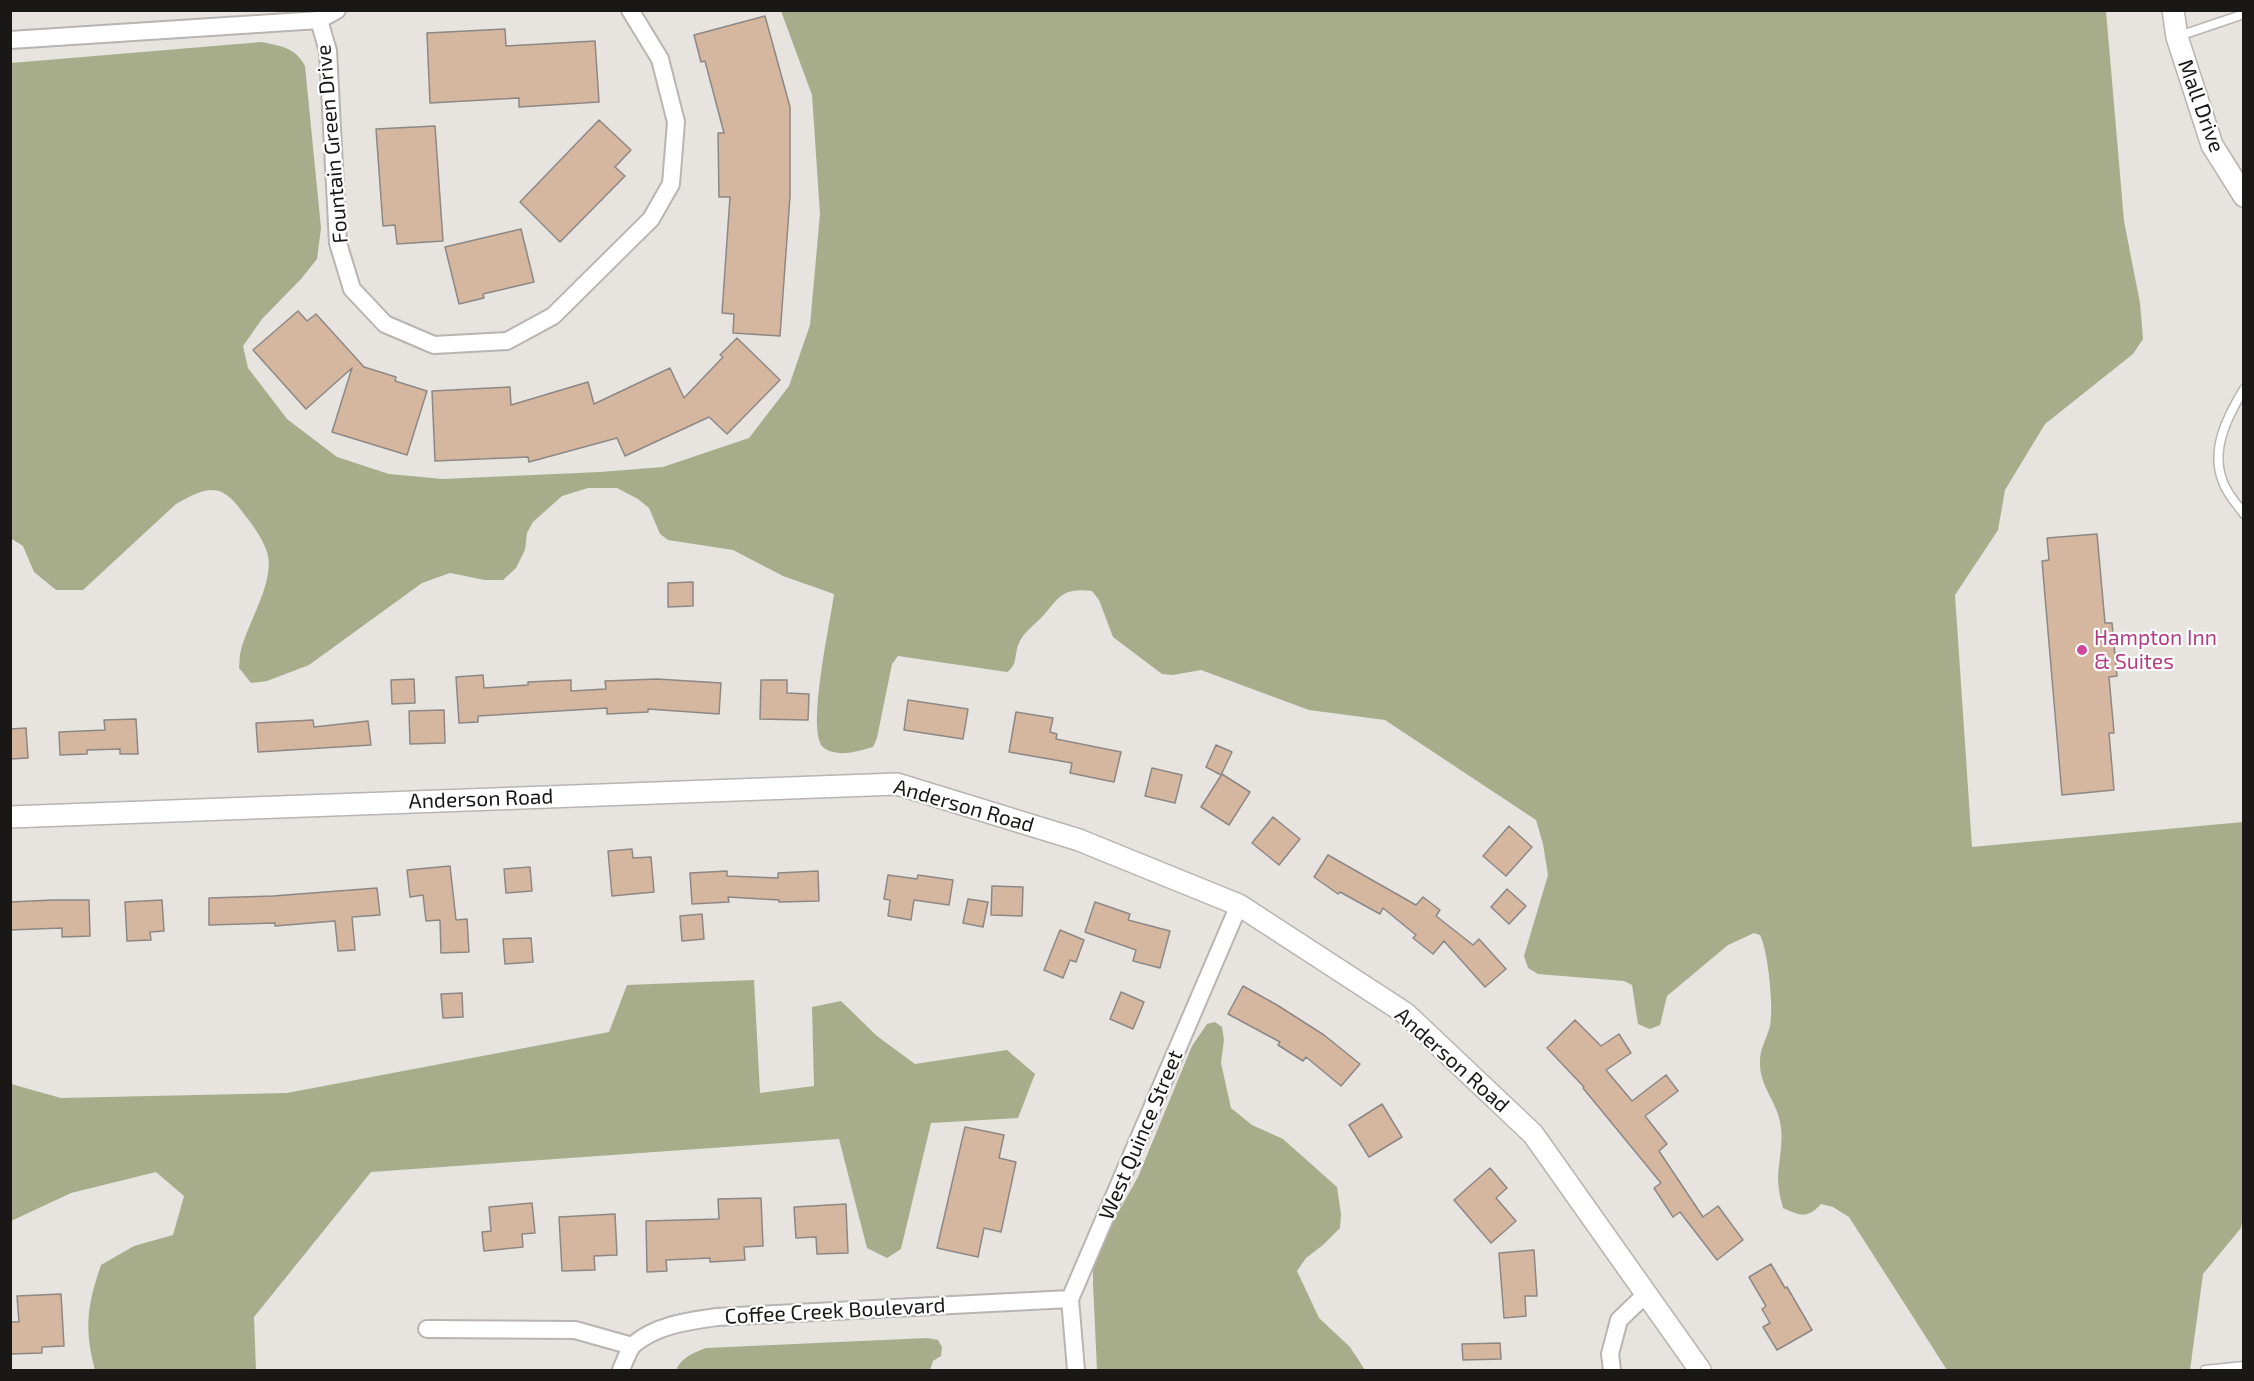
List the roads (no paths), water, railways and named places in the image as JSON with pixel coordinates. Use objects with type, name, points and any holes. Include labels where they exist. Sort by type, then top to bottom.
[{"type":"street","name":"Fountain Green Drive","points":[[10,40],[319,20],[337,10]]},
{"type":"street","name":"Fountain Green Drive","points":[[319,20],[328,51],[338,243],[352,289],[385,324],[434,345],[507,341],[554,316],[651,219],[671,184],[676,122],[660,59],[630,10]]},
{"type":"street","name":"Mall Drive","points":[[2173,10],[2177,37],[2212,145],[2244,196]]},
{"type":"street","name":"Anderson Road","points":[[10,816],[897,784],[1079,840],[1239,905],[1405,1013],[1533,1134],[1700,1371]]},
{"type":"street","name":"West Quince Street","points":[[1076,1371],[1070,1299],[1239,905]]},
{"type":"street","points":[[1612,1371],[1610,1354],[1618,1320],[1646,1294]]},
{"type":"street","name":"Coffee Creek Boulevard","points":[[632,1346],[656,1332],[685,1322],[717,1317],[1070,1299]]},
{"type":"street","points":[[427,1329],[576,1330],[632,1346],[621,1371]]},
{"type":"lane","points":[[2177,37],[2244,14]]},
{"type":"lane","points":[[2244,389],[2230,414],[2220,440],[2218,453],[2219,470],[2224,485],[2244,514]]},
{"type":"lane","points":[[2205,1371],[2244,1366]]},
{"type":"place","name":"Hampton Inn & Suites","points":[[2082,650]]}]
